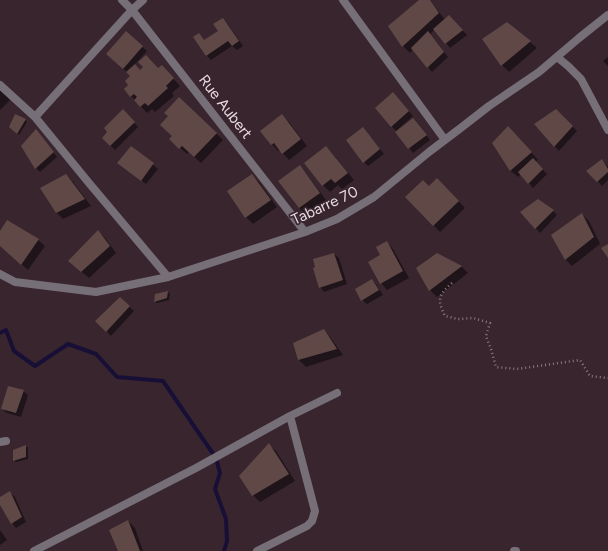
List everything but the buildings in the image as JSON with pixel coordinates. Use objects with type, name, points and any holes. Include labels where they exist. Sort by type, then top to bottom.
[{"type":"street","name":"Rue Aubert","points":[[122,0],[132,10],[305,232]]},
{"type":"street","points":[[35,117],[132,10],[143,0]]},
{"type":"street","points":[[342,0],[445,140]]},
{"type":"street","name":"Tabarre 70","points":[[0,274],[15,282],[96,292],[168,277],[305,232],[337,219],[374,198],[445,140],[489,106],[538,72],[608,15]]},
{"type":"street","points":[[557,57],[581,79],[608,130]]},
{"type":"street","points":[[0,85],[35,117],[168,277]]},
{"type":"street","points":[[34,551],[196,468],[290,416],[337,393]]},
{"type":"street","points":[[257,551],[307,526],[312,521],[315,511],[290,416]]},
{"type":"path","points":[[452,283],[443,291],[439,304],[445,316],[458,319],[473,318],[490,323],[486,336],[496,367],[517,369],[580,360],[590,376],[608,378]]},
{"type":"waterway","points":[[0,333],[6,330],[14,351],[35,366],[68,344],[96,354],[117,377],[163,381],[216,458],[220,473],[215,489],[226,519],[227,541],[224,551]]}]
